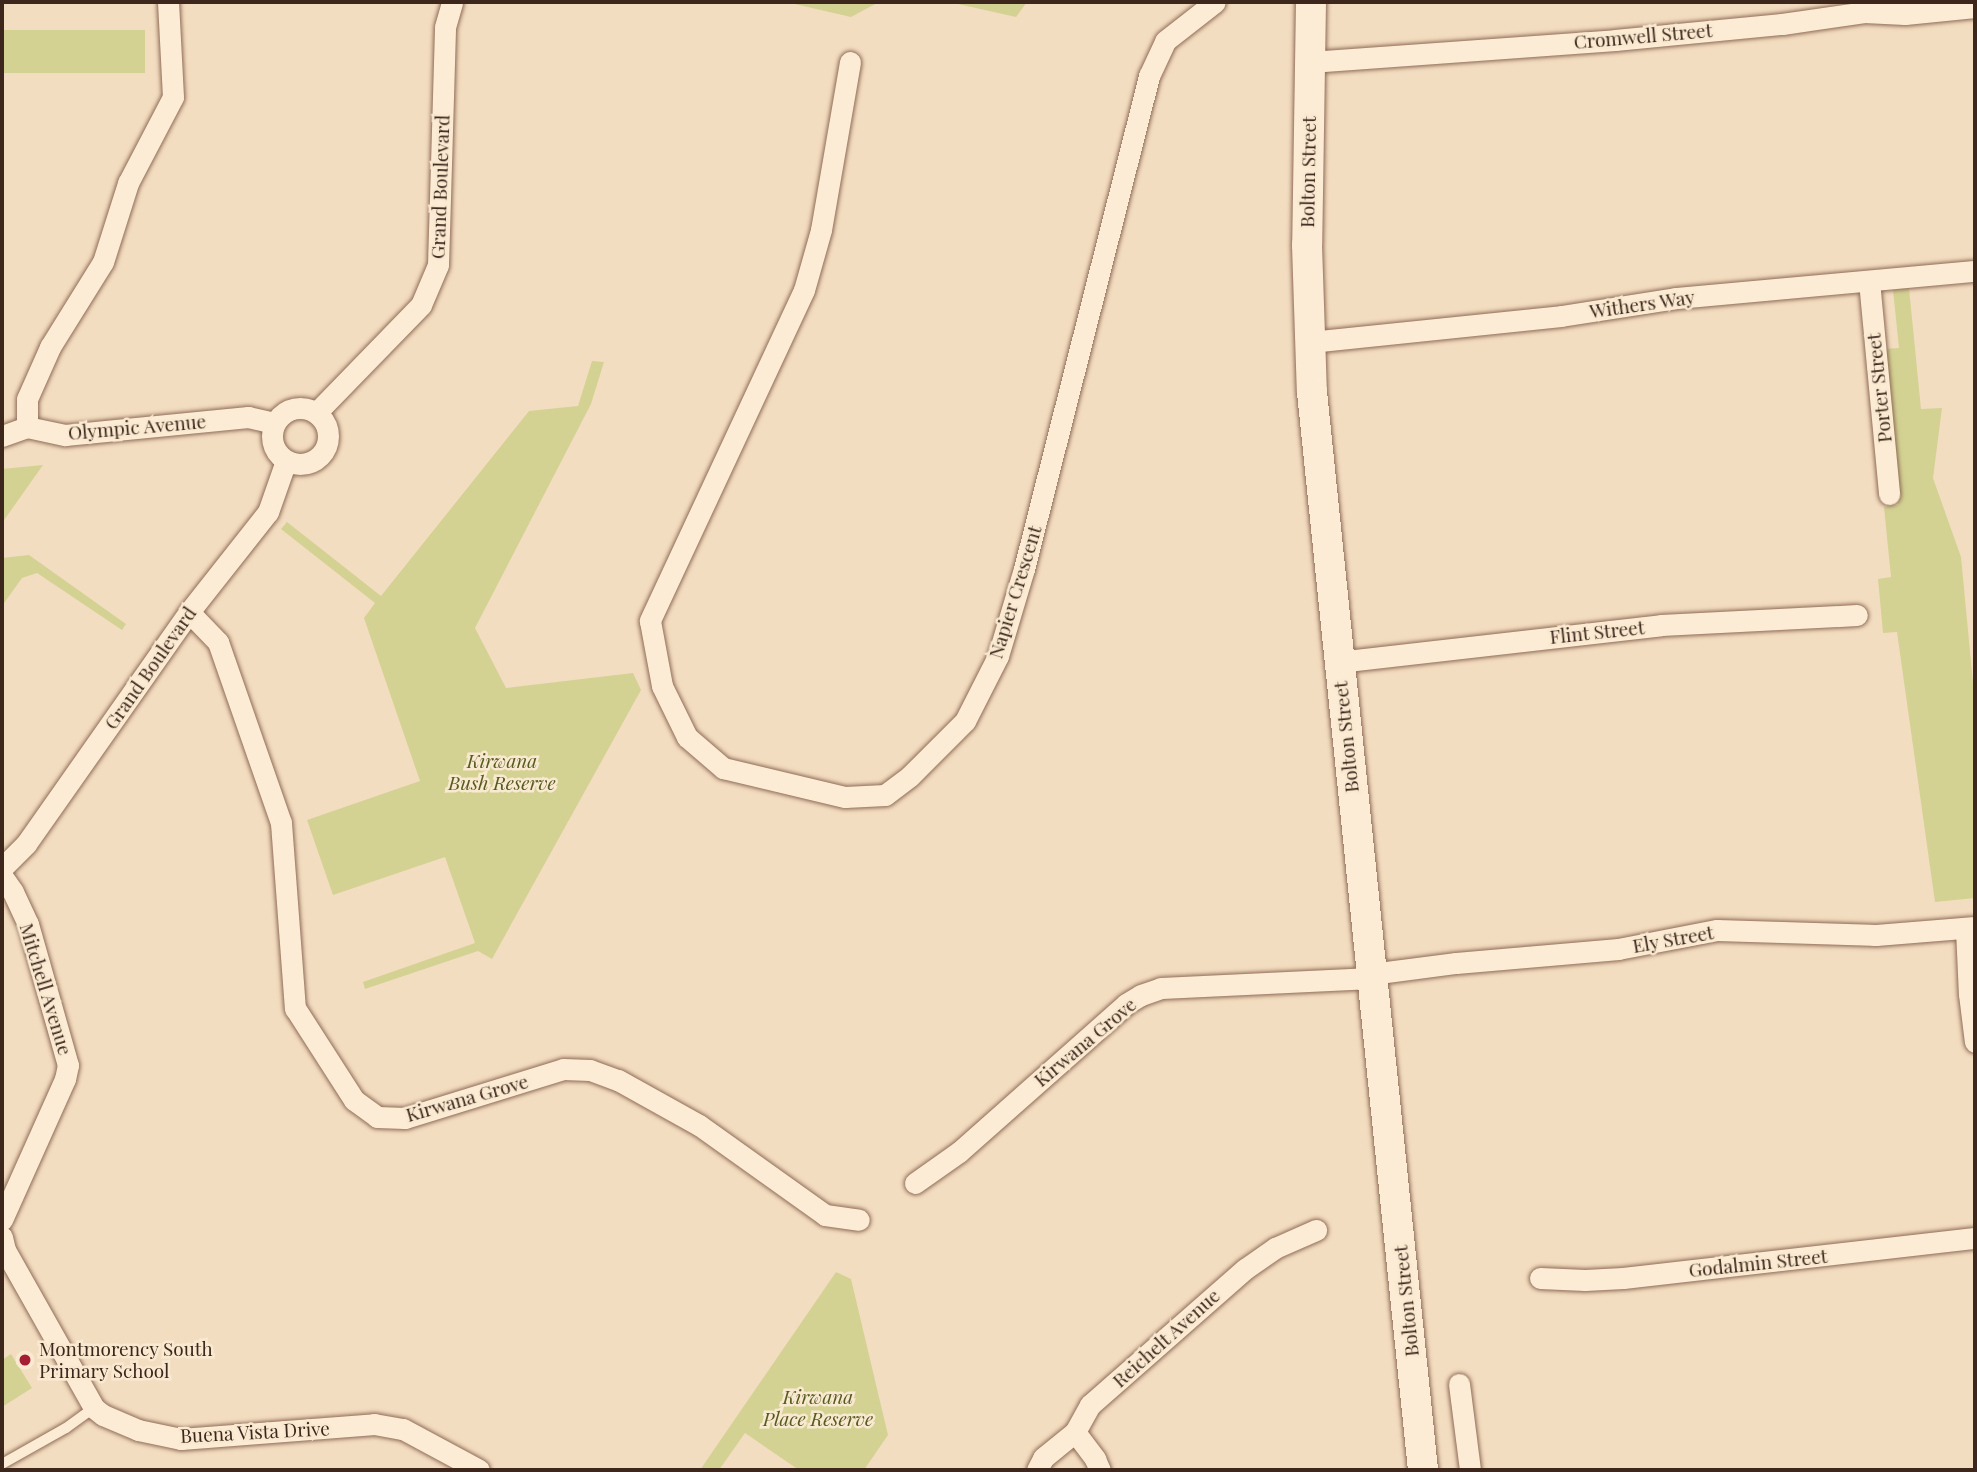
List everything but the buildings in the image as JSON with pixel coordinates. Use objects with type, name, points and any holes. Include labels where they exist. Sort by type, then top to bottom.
[{"type":"main road","name":"Bolton Street","points":[[1311,2],[1307,245],[1310,342],[1320,492],[1423,1470]]},
{"type":"street","points":[[2,436],[27,427],[27,399],[50,347],[103,262],[128,183],[173,97],[168,2]]},
{"type":"street","name":"Grand Boulevard","points":[[317,412],[421,305],[438,265],[445,27],[452,2]]},
{"type":"street","name":"Napier Crescent","points":[[850,62],[821,230],[804,290],[650,621],[662,686],[687,737],[723,768],[845,797],[885,794],[910,776],[965,721],[998,656],[1024,569],[1149,76],[1165,41],[1216,2]]},
{"type":"street","name":"Cromwell Street","points":[[1310,62],[1615,40],[1782,24],[1864,12],[1905,14],[1975,7]]},
{"type":"street","name":"Withers Way","points":[[1310,342],[1561,316],[1675,298],[1975,271]]},
{"type":"street","name":"Porter Street","points":[[1869,281],[1889,495]]},
{"type":"street","points":[[302,407],[317,412],[326,423],[329,437],[324,451],[314,461],[300,464],[286,461],[276,451],[271,437],[274,422],[286,411],[302,407]]},
{"type":"street","name":"Olympic Avenue","points":[[27,427],[65,435],[248,417],[274,422]]},
{"type":"street","name":"Grand Boulevard","points":[[2,868],[26,844],[189,612],[268,512],[286,461]]},
{"type":"street","name":"Kirwana Grove","points":[[189,612],[218,642],[282,823],[295,1009],[354,1100],[377,1117],[405,1118],[564,1069],[590,1070],[618,1080],[699,1125],[825,1215],[859,1220]]},
{"type":"street","name":"Flint Street","points":[[1338,662],[1661,625],[1857,615]]},
{"type":"street","name":"Mitchell Avenue","points":[[2,876],[28,924],[68,1065],[65,1079],[2,1220]]},
{"type":"street","points":[[1970,928],[1969,994],[1975,1042]]},
{"type":"street","name":"Ely Street","points":[[1371,976],[1456,963],[1618,949],[1717,930],[1876,935],[1970,928]]},
{"type":"street","name":"Kirwana Grove","points":[[915,1183],[959,1152],[1126,1004],[1141,995],[1161,988],[1371,976]]},
{"type":"street","name":"Reichelt Avenue","points":[[1037,1470],[1043,1458],[1075,1432],[1090,1405],[1245,1269],[1275,1248],[1316,1230]]},
{"type":"street","points":[[2,1237],[5,1250],[94,1408]]},
{"type":"street","name":"Godalmin Street","points":[[1541,1278],[1623,1278],[1975,1238]]},
{"type":"street","points":[[1459,1384],[1470,1470]]},
{"type":"street","name":"Buena Vista Drive","points":[[94,1408],[138,1430],[181,1438],[374,1424],[403,1429],[479,1470]]},
{"type":"street","points":[[1075,1432],[1100,1470]]},
{"type":"lane","points":[[2,1464],[66,1428],[94,1408]]},
{"type":"green space","points":[[786,2],[879,2],[851,17]]},
{"type":"green space","points":[[949,2],[1027,2],[1016,17]]},
{"type":"green space","points":[[2,30],[145,30],[145,73],[2,73]]},
{"type":"green space","points":[[1909,288],[1921,409],[1942,408],[1933,478],[1961,557],[1975,704],[1975,898],[1935,902],[1897,632],[1883,633],[1878,579],[1891,577],[1884,507],[1898,505],[1883,349],[1899,348],[1893,290]]},
{"type":"green space","name":"Kirwana Bush Reserve","points":[[592,361],[604,362],[591,404],[475,628],[506,688],[633,673],[641,690],[492,959],[478,951],[365,989],[363,982],[475,943],[445,857],[333,895],[307,820],[420,781],[364,618],[375,603],[281,529],[287,522],[381,596],[529,411],[578,406]]},
{"type":"green space","points":[[43,465],[2,523],[2,469]]},
{"type":"green space","points":[[29,555],[126,624],[122,630],[37,573],[22,578],[2,606],[2,558]]},
{"type":"green space","name":"Kirwana Place Reserve","points":[[836,1272],[851,1279],[888,1435],[864,1470],[799,1470],[745,1433],[719,1470],[700,1470]]},
{"type":"green space","points":[[11,1354],[32,1388],[2,1407],[2,1360]]},
{"type":"place","name":"Montmorency South Primary School","points":[[25,1360]]}]
